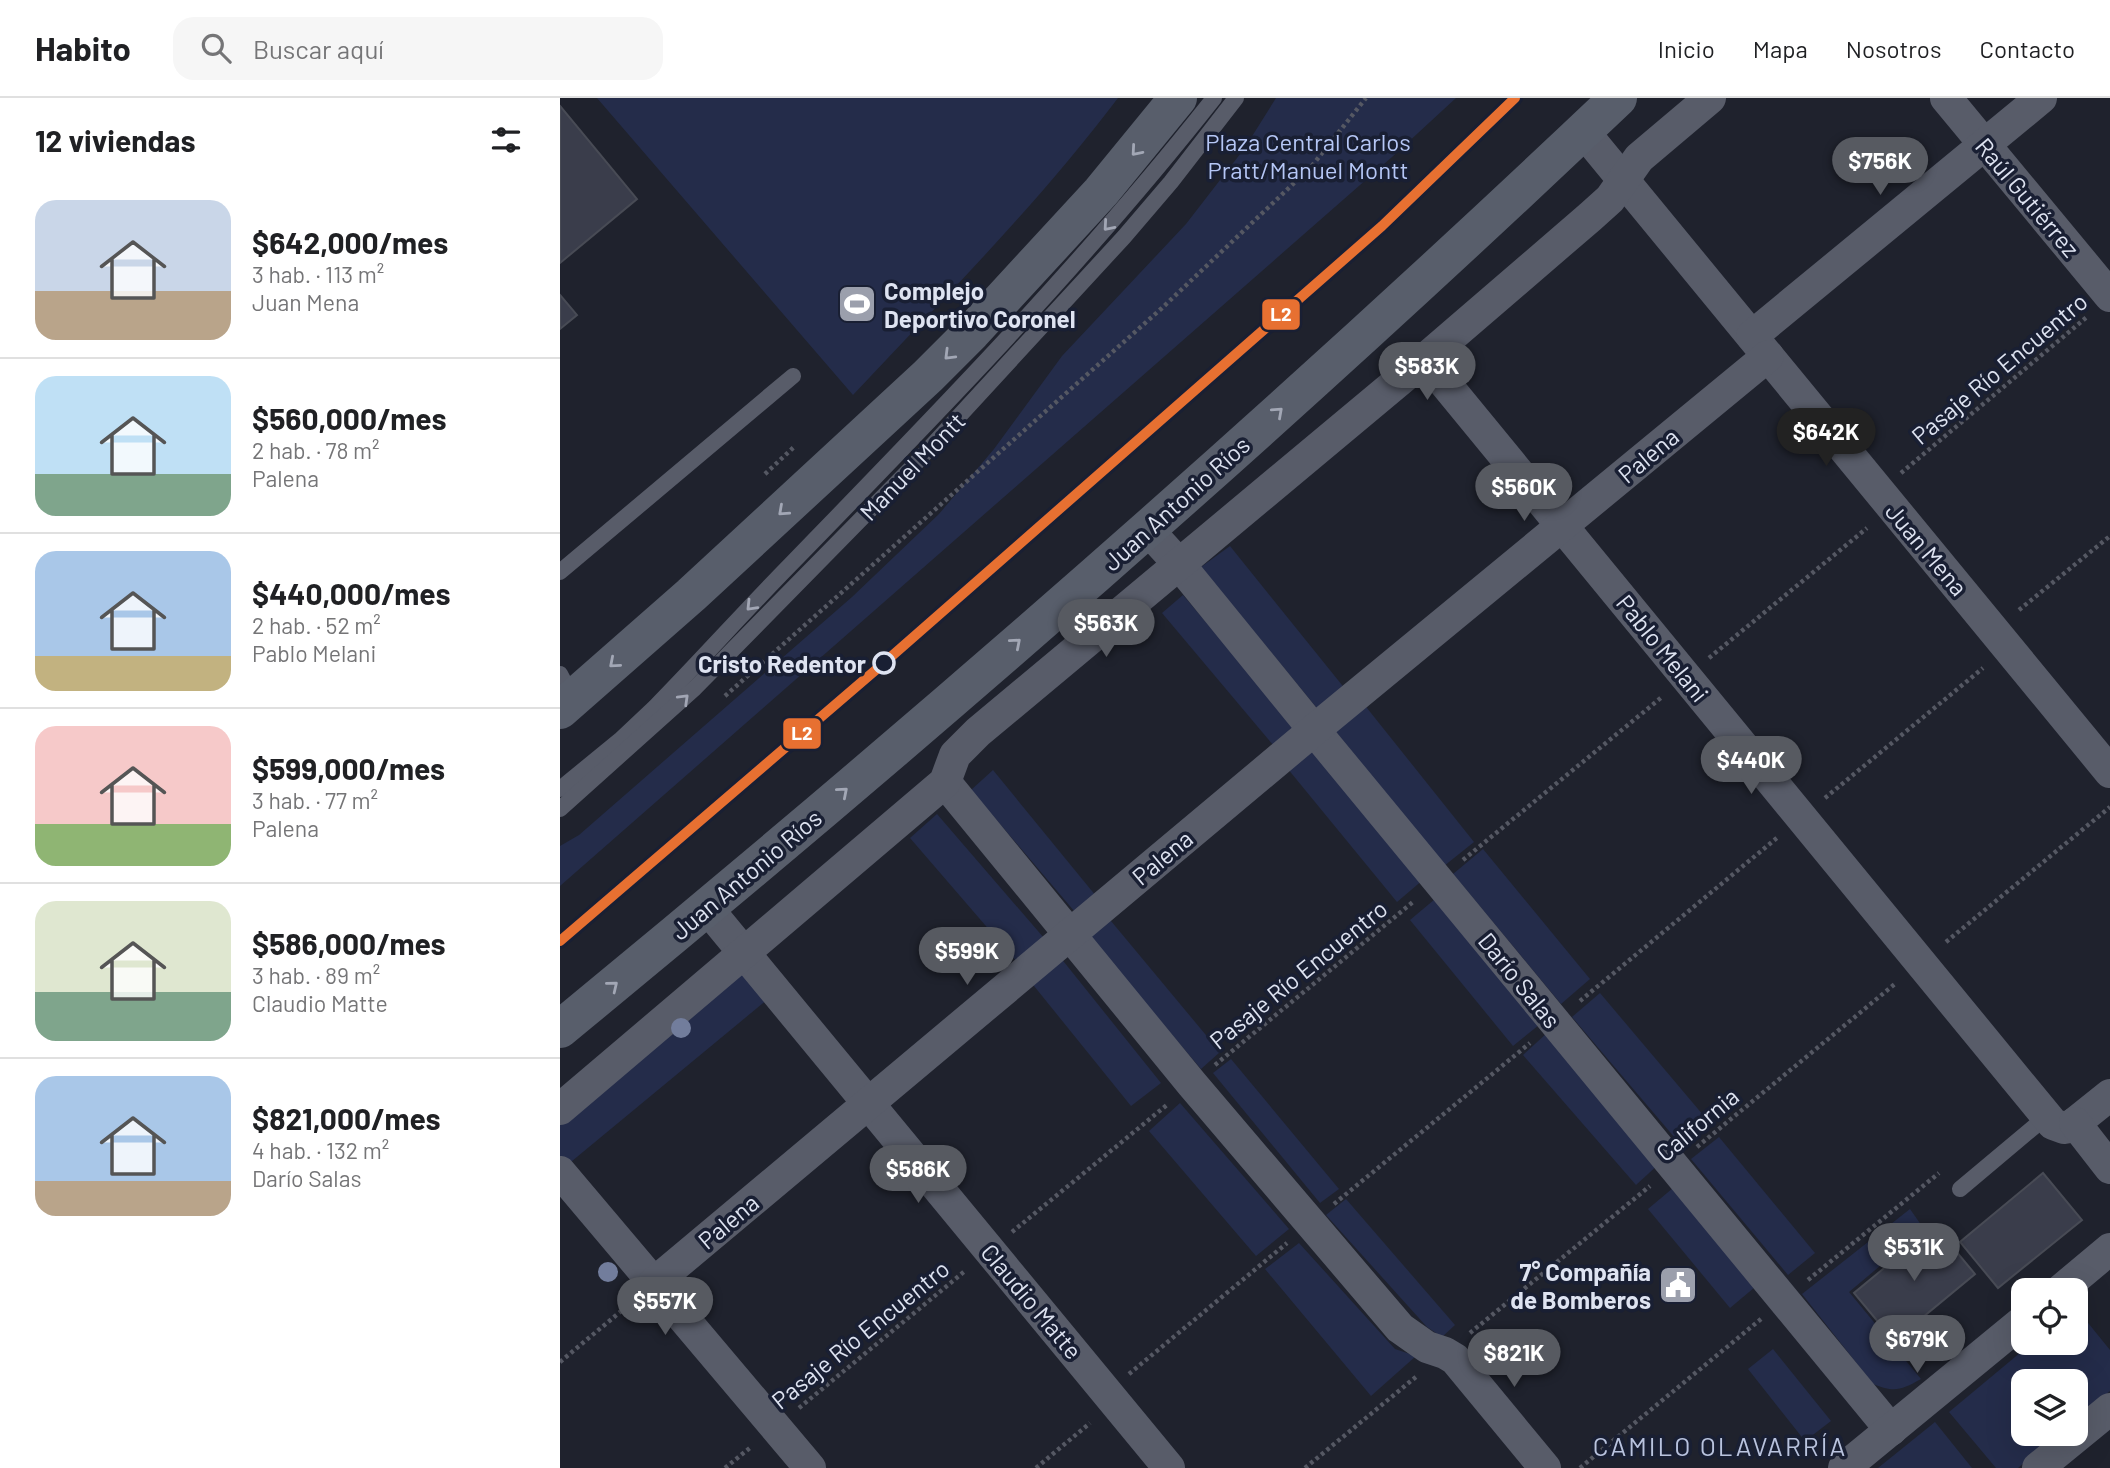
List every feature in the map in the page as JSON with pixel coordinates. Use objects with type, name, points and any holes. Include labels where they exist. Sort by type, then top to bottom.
[{"type":"main road","name":"Manuel Montt","points":[[564,694],[710,578],[928,376],[1101,192],[1178,98]]},
{"type":"main road","name":"Juan Antonio Ríos","points":[[560,1029],[707,908],[1148,530],[1618,98]]},
{"type":"street","points":[[560,1109],[945,782],[956,755],[978,732],[1590,217],[1609,199],[1639,158],[1710,98]]},
{"type":"street","name":"Raúl Gutiérrez","points":[[1946,98],[1984,144],[2099,306]]},
{"type":"street","name":"Palena","points":[[654,1283],[1563,525],[1984,144],[2041,98]]},
{"type":"street","name":"Juan Mena","points":[[1583,131],[2110,772]]},
{"type":"street","name":"Pablo Melani","points":[[1424,359],[1921,962],[2062,1123],[2110,1168]]},
{"type":"street","name":"Darío Salas","points":[[1148,530],[1179,564],[1891,1430]]},
{"type":"street","points":[[945,782],[1192,1084],[1400,1328],[1427,1347],[1455,1359],[1545,1468]]},
{"type":"street","name":"Claudio Matte","points":[[707,908],[1169,1468]]},
{"type":"street","points":[[2062,1123],[2110,1095]]},
{"type":"street","points":[[560,1172],[810,1468]]},
{"type":"street","points":[[2076,1278],[2110,1250]]},
{"type":"street","points":[[1844,1468],[2011,1331]]},
{"type":"street","points":[[2038,1468],[2110,1409]]},
{"type":"lane","name":"Manuel Montt","points":[[560,789],[620,740],[655,707],[923,428],[1121,211],[1214,98]]},
{"type":"lane","name":"Manuel Montt","points":[[560,809],[695,688],[915,464],[1124,237],[1236,98]]},
{"type":"lane","points":[[560,572],[793,376]]},
{"type":"lane","points":[[1960,1189],[2062,1123]]},
{"type":"path","points":[[722,699],[1181,291],[1311,167],[1366,98]]},
{"type":"path","name":"Pasaje Río Encuentro","points":[[725,1468],[1687,676],[2099,306]]},
{"type":"path","points":[[1994,630],[2110,536]]},
{"type":"path","name":"California","points":[[1306,1468],[2110,807]]},
{"type":"path","points":[[560,1362],[654,1283]]},
{"type":"path","points":[[1036,1468],[1115,1403]]},
{"type":"green space","name":"Complejo Deportivo Coronel","points":[[597,98],[1118,98],[1023,213],[853,395]]},
{"type":"green space","name":"Plaza Central Carlos Pratt/Manuel Montt","points":[[1276,98],[1456,98],[560,886],[560,846],[579,835],[852,597],[939,514],[994,449],[1062,356],[1186,224],[1244,149]]},
{"type":"green space","points":[[1230,546],[1346,690],[1320,712],[1201,567]]},
{"type":"green space","points":[[1183,595],[1301,734],[1279,752],[1162,613]]},
{"type":"green space","points":[[1359,698],[1474,842],[1444,866],[1328,722]]},
{"type":"green space","points":[[1311,740],[1424,879],[1397,902],[1283,763]]},
{"type":"green space","points":[[993,770],[1096,896],[1075,912],[971,790]]},
{"type":"green space","points":[[937,814],[1050,945],[1022,968],[910,838]]},
{"type":"green space","points":[[1483,849],[1590,979],[1561,1004],[1453,874]]},
{"type":"green space","points":[[1435,899],[1539,1025],[1513,1046],[1410,920]]},
{"type":"green space","points":[[1106,915],[1220,1052],[1201,1069],[1085,932]]},
{"type":"green space","points":[[736,955],[768,999],[560,1171],[560,1092]]},
{"type":"green space","points":[[1060,957],[1161,1083],[1131,1106],[1030,981]]},
{"type":"green space","points":[[1600,993],[1709,1122],[1681,1145],[1572,1017]]},
{"type":"green space","points":[[1547,1033],[1660,1163],[1636,1185],[1523,1055]]},
{"type":"green space","points":[[1231,1059],[1339,1189],[1320,1203],[1213,1073]]},
{"type":"green space","points":[[1180,1103],[1289,1229],[1256,1256],[1149,1131]]},
{"type":"green space","points":[[1719,1137],[1815,1253],[1788,1275],[1691,1159]]},
{"type":"green space","points":[[1673,1188],[1755,1287],[1730,1308],[1648,1209]]},
{"type":"green space","points":[[1346,1199],[1455,1325],[1442,1337],[1427,1327],[1326,1215]]},
{"type":"green space","points":[[1910,1209],[1924,1229],[1849,1292],[1921,1379],[1903,1388],[1887,1389],[1873,1384],[1802,1294]]},
{"type":"green space","points":[[1299,1243],[1395,1349],[1416,1356],[1371,1396],[1265,1269]]},
{"type":"green space","points":[[2088,1323],[2110,1350],[2110,1391],[2088,1410],[2088,1369],[2011,1369],[2011,1446],[2044,1446],[2018,1468],[1996,1468],[1949,1412],[2017,1355],[2088,1355]]},
{"type":"green space","points":[[1773,1349],[1831,1421],[1805,1441],[1748,1369]]},
{"type":"green space","points":[[1935,1422],[1972,1468],[1878,1468]]},
{"type":"building","points":[[560,106],[637,199],[560,263]]},
{"type":"building","points":[[560,295],[577,315],[560,329]]},
{"type":"building","points":[[2043,1173],[2082,1220],[1998,1288],[1960,1242]]},
{"type":"building","points":[[1935,1226],[1975,1274],[1894,1341],[1854,1293]]},
{"type":"transit line","name":"L2","points":[[560,941],[885,662],[1382,226],[1515,98]]},
{"type":"place","name":"Complejo Deportivo Coronel","points":[[857,304]]},
{"type":"place","name":"Cristo Redentor","points":[[884,663]]},
{"type":"place","name":"7° Compañía de Bomberos","points":[[1678,1285]]},
{"type":"district","name":"CAMILO OLAVARRÍA","points":[[1720,1445]]}]
